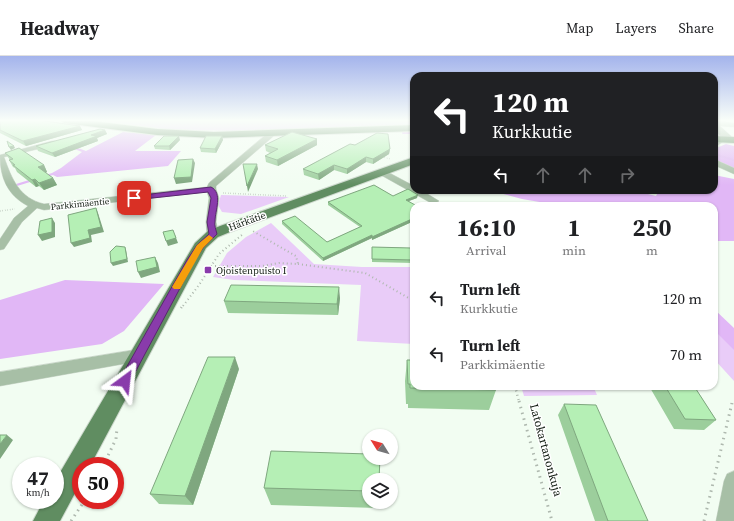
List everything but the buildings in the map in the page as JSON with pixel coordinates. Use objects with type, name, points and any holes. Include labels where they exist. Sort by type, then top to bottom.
[{"type":"main road","name":"Härkätie","points":[[46,521],[200,246],[213,234],[410,162]]},
{"type":"street","points":[[0,247],[18,220],[35,206],[18,195],[11,186],[0,157],[54,142]]},
{"type":"street","points":[[213,234],[211,222],[214,198],[212,185],[216,179],[263,142]]},
{"type":"street","points":[[718,164],[734,171]]},
{"type":"street","points":[[382,172],[410,188]]},
{"type":"street","name":"Parkkimäentie","points":[[35,206],[58,206],[212,192]]},
{"type":"street","points":[[421,194],[434,201]]},
{"type":"street","points":[[0,379],[140,355]]},
{"type":"street","points":[[727,521],[734,481]]},
{"type":"path","points":[[379,156],[410,162]]},
{"type":"path","points":[[212,192],[288,196]]},
{"type":"path","points":[[177,314],[199,285],[219,254],[229,244],[256,227]]},
{"type":"path","points":[[250,230],[296,256],[298,264]]},
{"type":"path","points":[[211,266],[262,266],[279,263],[298,264],[365,273],[410,299]]},
{"type":"path","name":"Latokartanonkuja","points":[[516,390],[552,521]]},
{"type":"path","points":[[704,521],[732,403]]},
{"type":"path","points":[[71,521],[79,509]]},
{"type":"shaded area","points":[[57,142],[62,142],[86,151],[104,142],[147,142],[135,151],[181,151],[168,166],[57,177],[53,175],[17,186],[16,184],[52,173],[82,152]]},
{"type":"shaded area","points":[[726,144],[734,146],[734,171],[718,163],[718,147]]},
{"type":"shaded area","points":[[718,176],[734,179],[734,241],[718,241],[718,202],[540,202],[503,194],[648,194],[656,196],[657,194],[718,194]]},
{"type":"shaded area","points":[[221,195],[289,197],[241,214],[222,212],[218,205]]},
{"type":"shaded area","points":[[271,223],[314,264],[362,267],[410,267],[410,344],[357,341],[361,285],[234,280],[213,277],[227,253],[246,237]]},
{"type":"shaded area","points":[[65,280],[164,284],[124,331],[102,344],[0,359],[0,300]]},
{"type":"shaded area","points":[[718,313],[734,328],[734,350],[718,334]]},
{"type":"shaded area","points":[[718,327],[734,343],[734,381],[718,363]]},
{"type":"shaded area","points":[[522,390],[595,390],[597,395],[524,396]]},
{"type":"waterway","points":[[718,155],[734,160]]},
{"type":"slow traffic","points":[[177,287],[200,246],[209,238]]},
{"type":"place","name":"Ojoistenpuisto I","points":[[208,270]]},
{"type":"route","points":[[125,381],[191,260],[200,246],[213,234],[211,222],[214,198],[211,189],[134,198]]}]
